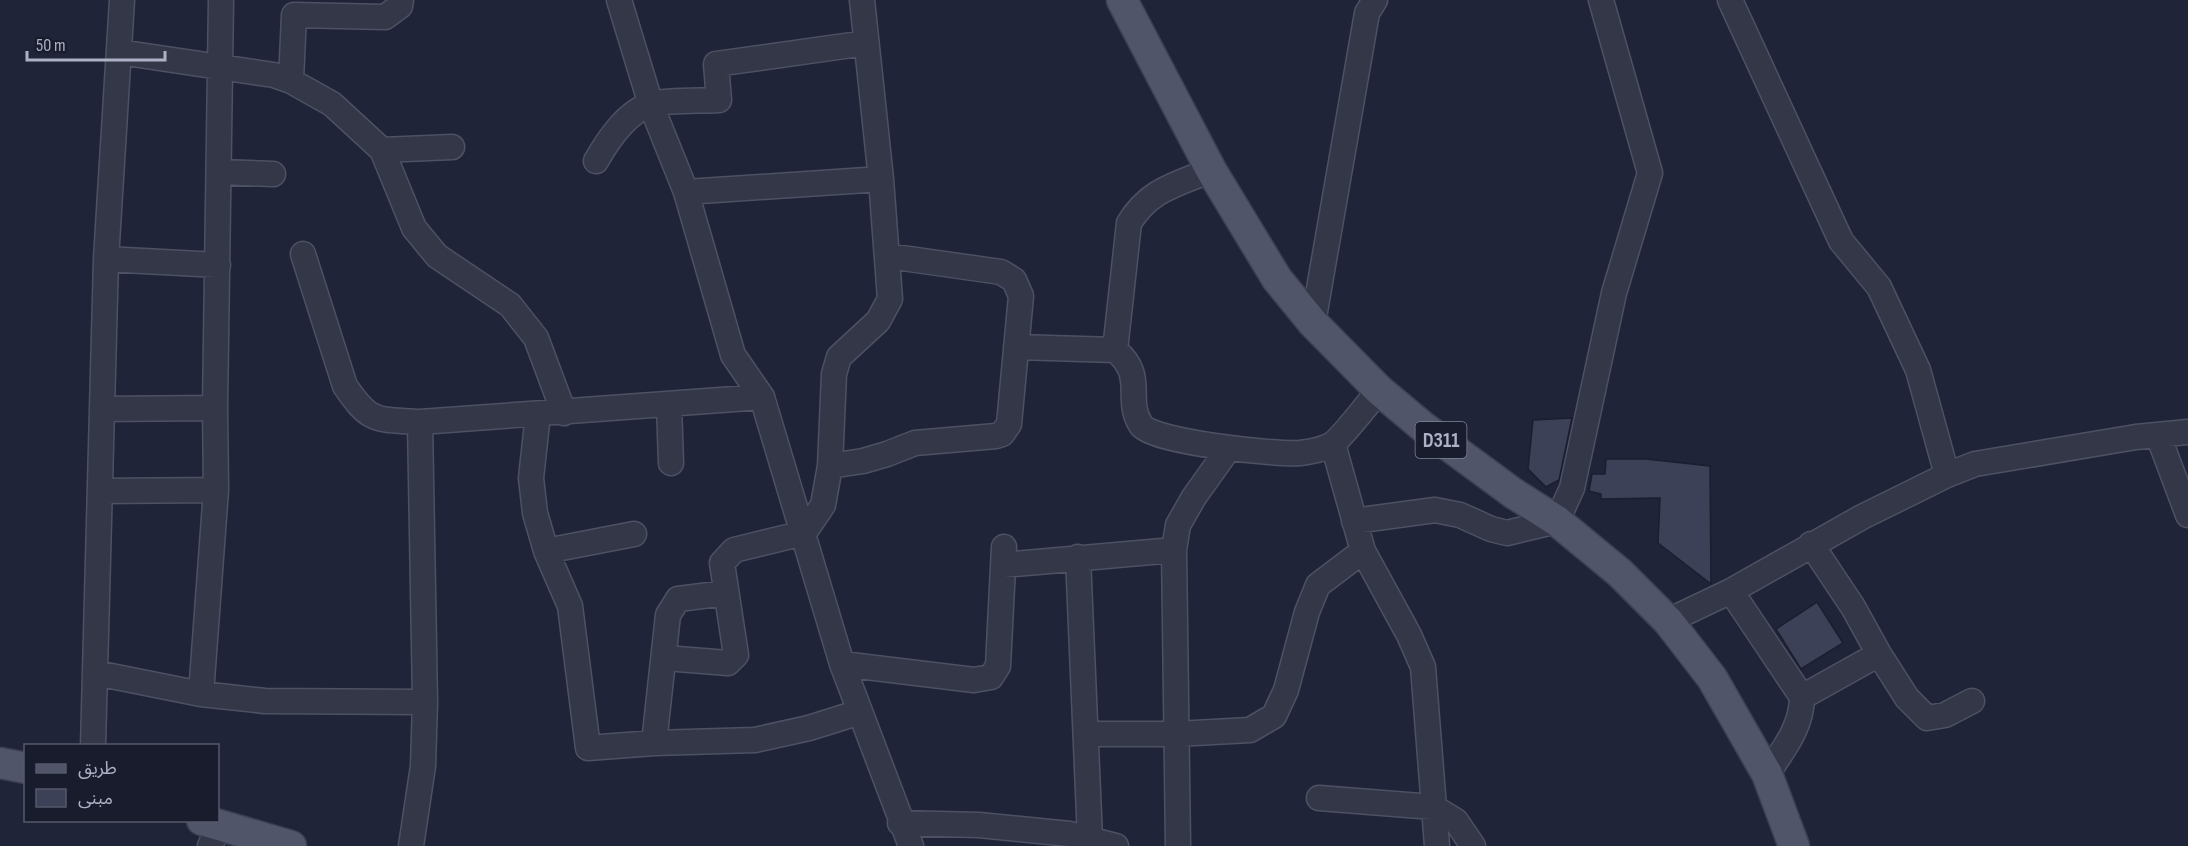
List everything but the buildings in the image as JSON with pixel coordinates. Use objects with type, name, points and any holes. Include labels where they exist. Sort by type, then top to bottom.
[{"type":"main road","name":"D311","points":[[1122,0],[1211,170],[1277,279],[1313,323],[1379,390],[1422,426],[1513,493],[1557,521],[1620,573],[1668,621],[1712,678],[1767,774],[1794,846]]},
{"type":"main road","points":[[0,763],[24,768]]},
{"type":"main road","points":[[210,831],[291,846]]},
{"type":"street","points":[[93,744],[106,259],[122,0]]},
{"type":"street","points":[[201,694],[216,490],[215,408],[221,0]]},
{"type":"street","points":[[291,81],[294,15],[385,16],[400,6],[400,0]]},
{"type":"street","points":[[619,0],[651,105],[686,192],[733,355],[762,397],[842,664],[900,823],[911,846]]},
{"type":"street","points":[[664,658],[728,663],[736,655],[722,563],[734,550],[804,533],[823,505],[830,466],[834,374],[839,357],[878,321],[890,299],[881,179],[862,0]]},
{"type":"street","points":[[1313,323],[1366,13],[1375,0]]},
{"type":"street","points":[[1354,521],[1435,510],[1460,515],[1491,529],[1507,533],[1557,521],[1572,488],[1614,293],[1650,173],[1601,0]]},
{"type":"street","points":[[1730,0],[1841,241],[1878,287],[1918,370],[1947,475]]},
{"type":"street","points":[[596,161],[607,141],[630,117],[651,105],[719,100],[716,64],[866,43]]},
{"type":"street","points":[[119,52],[220,65],[274,75],[291,81],[332,104],[382,150],[414,228],[437,256],[510,305],[536,338],[564,413]]},
{"type":"street","points":[[382,150],[452,147]]},
{"type":"street","points":[[1115,350],[1129,223],[1137,210],[1152,195],[1211,170]]},
{"type":"street","points":[[219,172],[273,174]]},
{"type":"street","points":[[686,192],[881,179]]},
{"type":"street","points":[[303,254],[345,386],[357,404],[374,419],[420,422],[762,397]]},
{"type":"street","points":[[830,466],[863,461],[915,443],[996,436],[1002,434],[1009,424],[1021,296],[1014,280],[1001,272],[888,256]]},
{"type":"street","points":[[106,259],[218,265]]},
{"type":"street","points":[[1016,347],[1115,350],[1127,360],[1133,376],[1136,413],[1142,427],[1157,435],[1271,453],[1301,453],[1333,444],[1379,390]]},
{"type":"street","points":[[669,405],[671,463]]},
{"type":"street","points":[[102,409],[215,408]]},
{"type":"street","points":[[538,414],[531,478],[535,513],[546,551],[570,606],[588,748],[654,742],[755,740],[809,728],[860,712]]},
{"type":"street","points":[[411,846],[423,766],[425,702],[420,422]]},
{"type":"street","points":[[1668,621],[1731,591],[1862,517],[1947,475],[1975,464],[2136,437],[2188,432]]},
{"type":"street","points":[[2158,435],[2188,515]]},
{"type":"street","points":[[1333,444],[1363,551],[1409,635],[1423,667],[1437,846]]},
{"type":"street","points":[[1178,846],[1174,550],[1178,525],[1194,497],[1229,448]]},
{"type":"street","points":[[100,492],[216,490]]},
{"type":"street","points":[[546,551],[634,534]]},
{"type":"street","points":[[1811,544],[1853,607],[1907,698],[1927,718],[1946,715],[1972,701]]},
{"type":"street","points":[[842,664],[974,680],[991,677],[998,666],[1004,556],[1078,557],[1174,550]]},
{"type":"street","points":[[1086,734],[1176,734],[1250,730],[1274,716],[1286,690],[1306,612],[1318,585],[1363,551]]},
{"type":"street","points":[[1078,557],[1090,838]]},
{"type":"street","points":[[1731,591],[1802,697],[1799,720],[1789,741],[1767,774]]},
{"type":"street","points":[[654,742],[668,615],[678,599],[726,593]]},
{"type":"street","points":[[1802,697],[1879,654]]},
{"type":"street","points":[[96,673],[201,694],[265,701],[425,702]]},
{"type":"street","points":[[1319,798],[1433,807],[1456,821],[1473,846]]},
{"type":"street","points":[[900,823],[979,825],[1070,834],[1116,846]]}]
